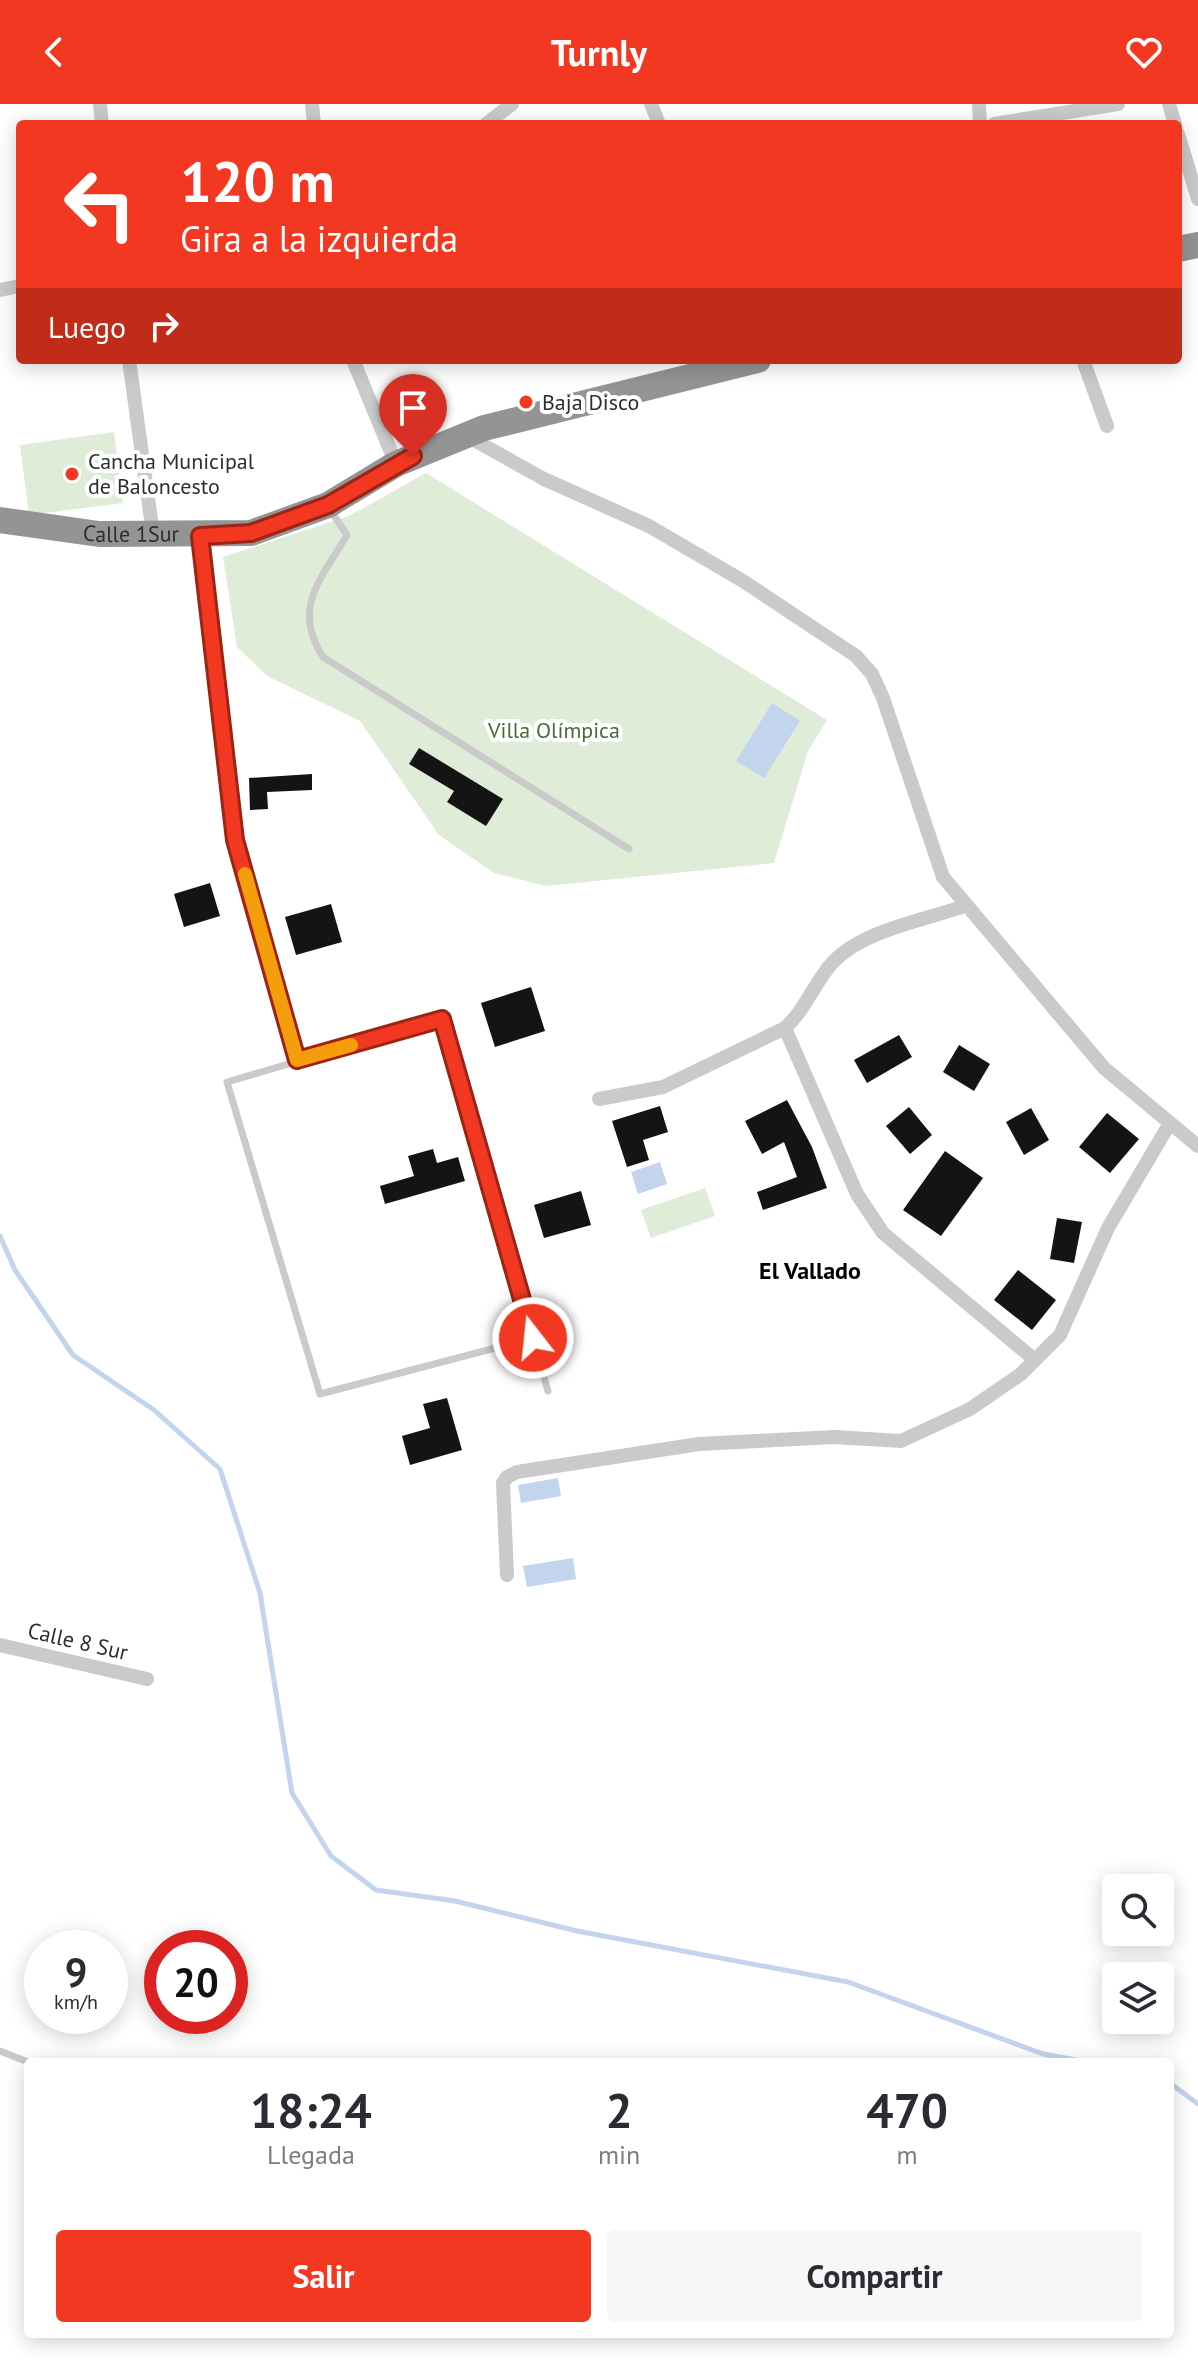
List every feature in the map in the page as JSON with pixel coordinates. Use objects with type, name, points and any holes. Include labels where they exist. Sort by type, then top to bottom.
[{"type":"highway","name":"Calle 1Sur","points":[[0,520],[99,534],[200,536],[251,533],[328,505],[396,464],[465,435],[722,365]]},
{"type":"street","points":[[491,120],[512,104]]},
{"type":"street","points":[[1027,120],[1057,110],[1118,104]]},
{"type":"street","points":[[1182,147],[1198,199]]},
{"type":"street","points":[[130,364],[153,534]]},
{"type":"street","points":[[355,364],[396,464]]},
{"type":"street","points":[[1084,364],[1107,426]]},
{"type":"street","points":[[465,435],[544,479],[649,526],[743,581],[856,656],[872,674],[883,698],[943,877],[1104,1068],[1198,1146]]},
{"type":"street","points":[[599,1099],[663,1087],[785,1028],[800,1015],[831,965],[847,950],[965,906]]},
{"type":"street","points":[[785,1028],[857,1194],[883,1233],[1035,1360]]},
{"type":"street","points":[[507,1575],[503,1483],[507,1477],[699,1444],[834,1437],[901,1441],[970,1409],[1021,1374],[1060,1335],[1108,1228],[1170,1123]]},
{"type":"street","name":"Calle 8 Sur","points":[[0,1645],[147,1679]]},
{"type":"lane","points":[[328,505],[347,535],[313,593],[308,612],[308,628],[323,657],[629,849]]},
{"type":"lane","points":[[200,536],[235,840],[297,1060]]},
{"type":"lane","points":[[533,1338],[320,1394],[227,1082],[442,1019],[533,1338],[548,1391]]},
{"type":"lane","points":[[0,2051],[24,2060]]},
{"type":"green space","name":"Cancha Municipal de Baloncesto","points":[[114,432],[123,503],[29,515],[20,445]]},
{"type":"green space","name":"Villa Olímpica","points":[[426,473],[827,720],[808,751],[774,863],[545,886],[494,873],[439,835],[360,721],[267,676],[237,647],[223,557],[349,516]]},
{"type":"green space","points":[[705,1188],[715,1216],[651,1238],[641,1210]]},
{"type":"water","points":[[772,703],[800,721],[764,778],[736,761]]},
{"type":"water","points":[[660,1162],[667,1184],[638,1194],[631,1172]]},
{"type":"water","points":[[558,1478],[561,1496],[521,1503],[518,1485]]},
{"type":"water","points":[[573,1558],[576,1579],[527,1587],[523,1566]]},
{"type":"building","points":[[419,748],[503,799],[486,826],[447,802],[454,791],[409,764]]},
{"type":"building","points":[[312,774],[312,790],[267,792],[268,809],[250,810],[249,778]]},
{"type":"building","points":[[210,883],[220,916],[184,927],[174,894]]},
{"type":"building","points":[[331,904],[342,942],[296,955],[285,917]]},
{"type":"building","points":[[531,987],[545,1031],[495,1047],[481,1003]]},
{"type":"building","points":[[899,1035],[912,1057],[867,1083],[854,1060]]},
{"type":"building","points":[[959,1045],[990,1064],[974,1091],[943,1072]]},
{"type":"building","points":[[787,1100],[812,1147],[827,1188],[763,1210],[757,1192],[797,1177],[784,1142],[762,1154],[745,1121]]},
{"type":"building","points":[[660,1106],[668,1132],[643,1140],[649,1160],[627,1167],[612,1121]]},
{"type":"building","points":[[909,1107],[932,1135],[910,1154],[886,1126]]},
{"type":"building","points":[[1031,1108],[1049,1140],[1024,1155],[1006,1122]]},
{"type":"building","points":[[1107,1113],[1139,1139],[1110,1173],[1079,1147]]},
{"type":"building","points":[[433,1149],[437,1163],[458,1157],[465,1181],[385,1204],[380,1186],[414,1176],[408,1156]]},
{"type":"building","points":[[945,1151],[983,1178],[941,1236],[903,1210]]},
{"type":"building","points":[[581,1191],[591,1225],[544,1238],[534,1205]]},
{"type":"building","points":[[1057,1218],[1082,1222],[1074,1263],[1050,1259]]},
{"type":"building","points":[[1018,1270],[1056,1300],[1032,1330],[994,1300]]},
{"type":"building","points":[[447,1398],[462,1450],[410,1465],[402,1436],[430,1428],[423,1404]]},
{"type":"waterway","points":[[0,1236],[15,1270],[73,1355],[154,1410],[220,1469],[260,1593],[292,1793],[331,1856],[376,1890],[455,1901],[577,1931],[848,1982],[1043,2054],[1065,2058]]},
{"type":"waterway","points":[[1174,2086],[1198,2104]]},
{"type":"slow traffic","points":[[245,874],[297,1060],[351,1045]]},
{"type":"place","name":"Baja Disco","points":[[526,402]]},
{"type":"place","name":"Cancha Municipal de Baloncesto","points":[[72,474]]},
{"type":"district","name":"El Vallado","points":[[810,1270]]},
{"type":"route","points":[[413,456],[328,505],[259,531],[200,536],[235,840],[297,1060],[442,1019],[533,1338]]}]
